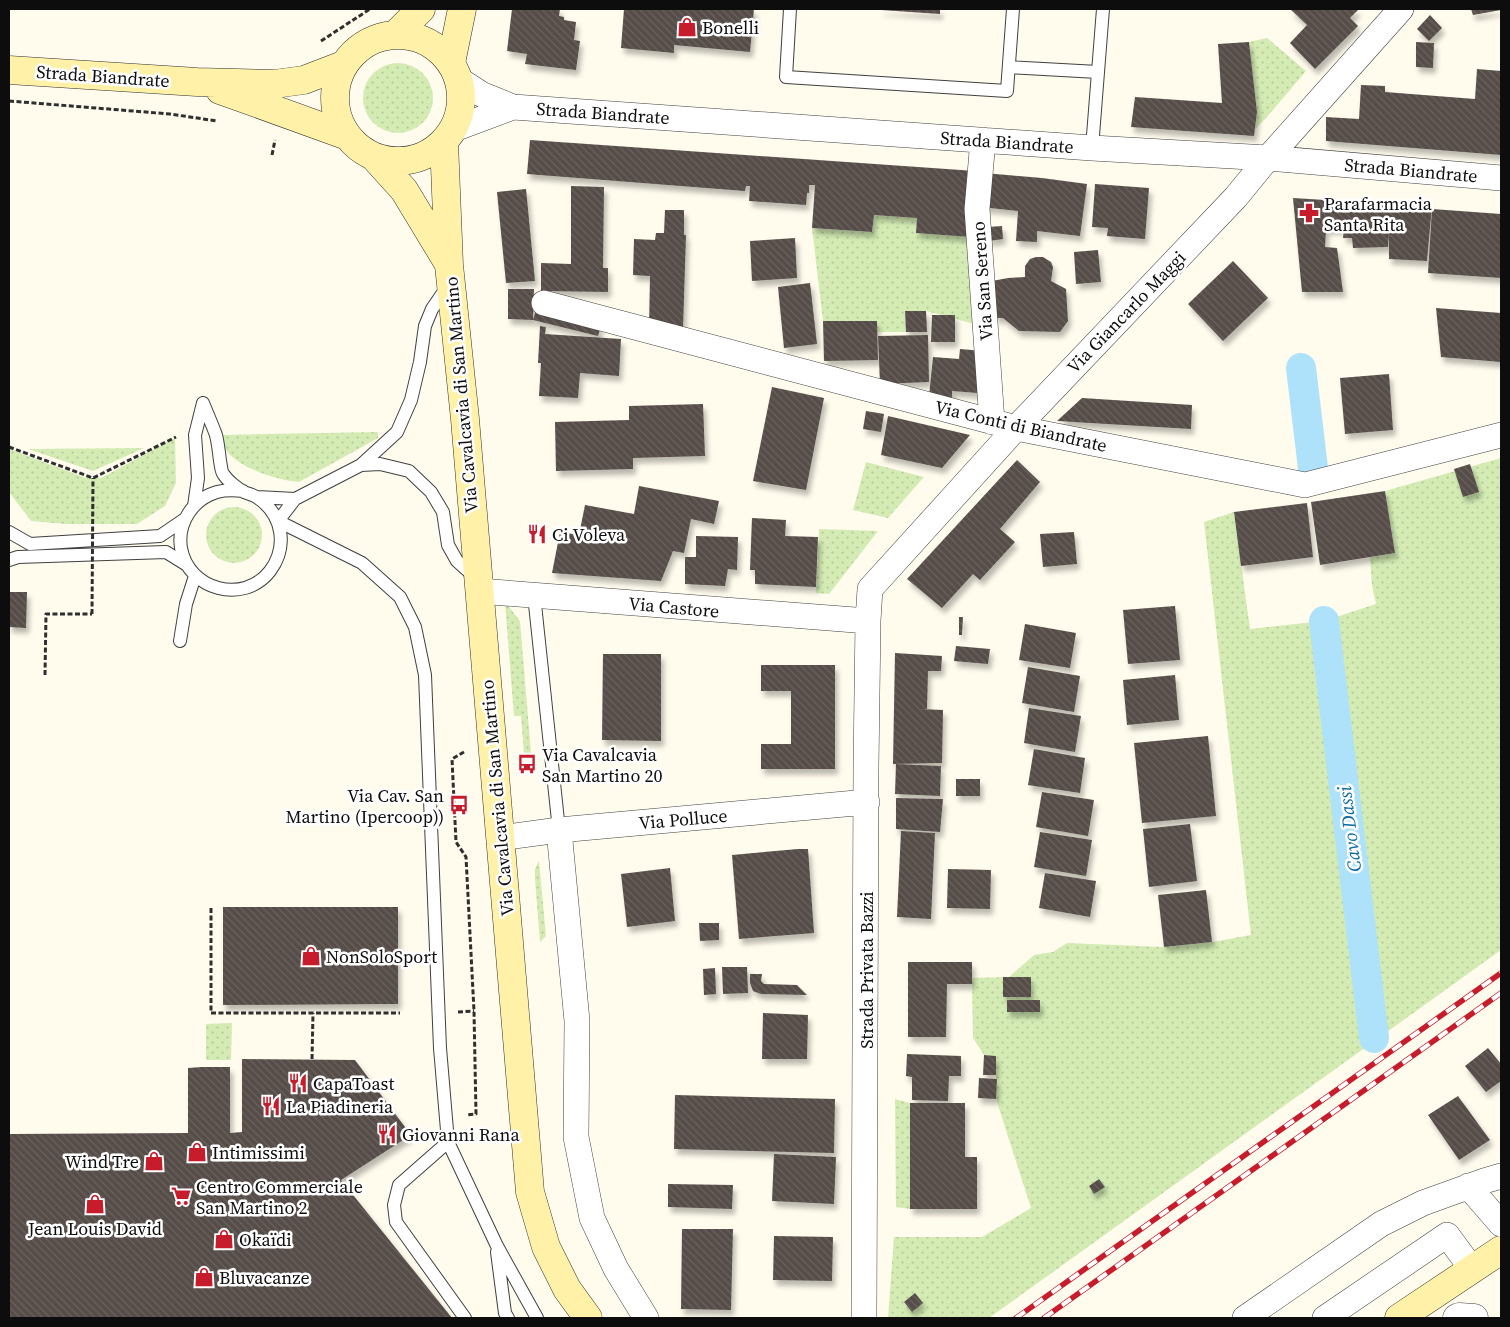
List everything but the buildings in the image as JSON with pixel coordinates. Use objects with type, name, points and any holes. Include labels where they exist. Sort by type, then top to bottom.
[{"type":"main road","points":[[396,34],[421,9]]},
{"type":"main road","points":[[455,71],[462,9]]},
{"type":"main road","points":[[396,34],[412,36],[427,42],[441,51],[455,71],[462,96],[460,113],[449,136],[429,154],[412,160],[393,162],[375,158],[358,148],[346,135],[337,119],[334,100],[336,82],[343,65],[353,52],[366,43],[380,37],[396,34]]},
{"type":"main road","name":"Strada Biandrate","points":[[9,70],[197,82],[274,84],[304,80],[343,65]]},
{"type":"main road","name":"Strada Biandrate","points":[[197,82],[346,135]]},
{"type":"main road","name":"Via Cavalcavia di San Martino","points":[[449,136],[450,273],[465,419],[530,1192],[546,1247],[567,1289],[588,1318]]},
{"type":"main road","name":"Via Cavalcavia di San Martino","points":[[375,158],[404,190],[450,273]]},
{"type":"main road","points":[[1398,1318],[1501,1250]]},
{"type":"street","name":"Via Giancarlo Maggi","points":[[868,621],[870,589],[1016,428],[1236,197],[1268,158],[1400,9]]},
{"type":"street","name":"Strada Biandrate","points":[[455,71],[481,94],[513,107],[1092,148],[1268,158],[1501,178]]},
{"type":"street","name":"Strada Biandrate","points":[[449,136],[513,107]]},
{"type":"street","name":"Via San Sereno","points":[[983,140],[977,209],[992,422]]},
{"type":"street","name":"Via Conti di Biandrate","points":[[544,303],[1016,428],[1305,485],[1501,435]]},
{"type":"street","name":"Via Castore","points":[[479,586],[534,596],[868,621]]},
{"type":"street","name":"Strada Privata Bazzi","points":[[864,1318],[868,621]]},
{"type":"street","name":"Via Polluce","points":[[500,838],[559,830],[866,802]]},
{"type":"street","points":[[559,830],[577,1021],[576,1137],[592,1218],[616,1269],[646,1318]]},
{"type":"street","points":[[1245,1318],[1382,1224],[1423,1203],[1501,1176]]},
{"type":"street","points":[[1468,1186],[1501,1224]]},
{"type":"street","points":[[1325,1318],[1447,1235],[1472,1269]]},
{"type":"street","points":[[1457,1318],[1474,1318]]},
{"type":"lane","points":[[790,9],[786,77],[1007,91],[1013,9]]},
{"type":"lane","points":[[1092,148],[1103,9]]},
{"type":"lane","points":[[1009,67],[1098,72]]},
{"type":"lane","points":[[278,521],[295,499],[361,465],[397,432],[411,400],[426,326],[432,309],[450,273]]},
{"type":"lane","points":[[194,506],[198,478],[195,435],[203,403],[216,435],[223,474],[243,491],[269,507],[278,521],[282,540],[275,565],[266,577],[253,586],[238,590],[222,590],[208,585],[195,576],[183,557],[180,538],[185,519],[194,506],[204,498],[216,492],[243,491]]},
{"type":"lane","points":[[361,465],[380,464],[409,471],[431,492],[443,512],[448,544],[457,561],[479,586]]},
{"type":"lane","points":[[257,498],[295,499]]},
{"type":"lane","points":[[9,532],[30,544],[160,536],[185,519]]},
{"type":"lane","points":[[278,521],[362,563],[400,596],[415,627],[425,675],[440,1048],[448,1142],[497,1246],[537,1318]]},
{"type":"lane","points":[[9,560],[18,557],[166,552],[187,565]]},
{"type":"lane","points":[[180,641],[186,604],[195,576]]},
{"type":"lane","points":[[534,596],[559,830]]},
{"type":"lane","points":[[448,1142],[399,1185],[394,1205],[396,1222],[465,1318]]},
{"type":"lane","points":[[497,1246],[505,1313],[508,1318]]},
{"type":"path","points":[[314,46],[370,9]]},
{"type":"path","points":[[9,101],[170,114],[219,122]]},
{"type":"path","points":[[9,447],[93,478],[179,435]]},
{"type":"path","points":[[45,675],[46,614],[92,614],[93,478]]},
{"type":"path","points":[[466,1115],[476,1114],[474,1011],[466,857],[456,842],[452,759],[467,750]]},
{"type":"path","points":[[210,908],[210,1013],[400,1013]]},
{"type":"path","points":[[455,1013],[474,1011]]},
{"type":"path","points":[[312,1012],[312,1059]]},
{"type":"green space","points":[[1267,38],[1306,71],[1255,129],[1257,112],[1249,42]]},
{"type":"green space","points":[[398,63],[411,66],[423,73],[430,85],[433,98],[430,111],[423,123],[411,130],[398,133],[385,130],[373,123],[366,111],[363,98],[366,85],[373,73],[385,66]]},
{"type":"green space","points":[[874,215],[917,218],[916,233],[970,237],[978,325],[926,311],[905,311],[906,332],[877,332],[877,321],[823,321],[812,228],[872,232]]},
{"type":"green space","points":[[378,432],[378,438],[299,482],[264,474],[239,462],[223,445],[221,435]]},
{"type":"green space","points":[[175,438],[176,483],[165,506],[137,524],[66,524],[31,521],[9,492],[9,449],[86,478],[101,478]]},
{"type":"green space","points":[[144,448],[93,471],[28,449]]},
{"type":"green space","points":[[1501,458],[1501,950],[989,1318],[888,1318],[894,1237],[982,1237],[1031,1208],[996,1099],[996,1056],[984,1055],[973,1038],[972,978],[1009,977],[1034,955],[1053,952],[1067,943],[1164,947],[1212,942],[1251,935],[1204,522],[1234,512],[1250,629],[1324,621],[1376,604],[1372,586],[1370,557],[1395,553],[1385,491]]},
{"type":"green space","points":[[866,462],[924,477],[888,518],[853,510]]},
{"type":"green space","points":[[234,507],[245,509],[254,515],[260,524],[262,535],[260,546],[254,555],[245,561],[234,563],[223,561],[214,555],[208,546],[206,535],[208,524],[214,515],[223,509]]},
{"type":"green space","points":[[819,529],[878,531],[829,594],[816,593]]},
{"type":"green space","points":[[505,602],[520,621],[531,753],[524,754],[521,716],[514,716]]},
{"type":"green space","points":[[539,861],[546,936],[540,942],[535,879],[535,869]]},
{"type":"green space","points":[[232,1023],[231,1060],[206,1060],[206,1024]]},
{"type":"green space","points":[[895,1099],[910,1103],[910,1209],[896,1207]]},
{"type":"waterway","name":"Cavo Dassi","points":[[1301,368],[1313,468]]},
{"type":"waterway","name":"Cavo Dassi","points":[[1324,621],[1374,1038]]},
{"type":"railway","points":[[1016,1318],[1501,973]]},
{"type":"railway","points":[[1044,1318],[1501,993]]},
{"type":"place","name":"Bonelli","points":[[687,27]]},
{"type":"place","name":"Parafarmacia Santa Rita","points":[[1309,213]]},
{"type":"place","name":"Ci Voleva","points":[[537,534]]},
{"type":"place","name":"Via Cavalcavia San Martino 20","points":[[527,764]]},
{"type":"place","name":"Via Cav. San Martino (Ipercoop))","points":[[459,805]]},
{"type":"place","name":"NonSoloSport","points":[[311,956]]},
{"type":"place","name":"CapaToast","points":[[298,1083]]},
{"type":"place","name":"La Piadineria","points":[[271,1106]]},
{"type":"place","name":"Giovanni Rana","points":[[387,1134]]},
{"type":"place","name":"Intimissimi","points":[[197,1152]]},
{"type":"place","name":"Wind Tre","points":[[154,1161]]},
{"type":"place","name":"Centro Commerciale San Martino 2","points":[[181,1196]]},
{"type":"place","name":"Jean Louis David","points":[[95,1204]]},
{"type":"place","name":"Okaïdi","points":[[224,1239]]},
{"type":"place","name":"Bluvacanze","points":[[204,1277]]}]
